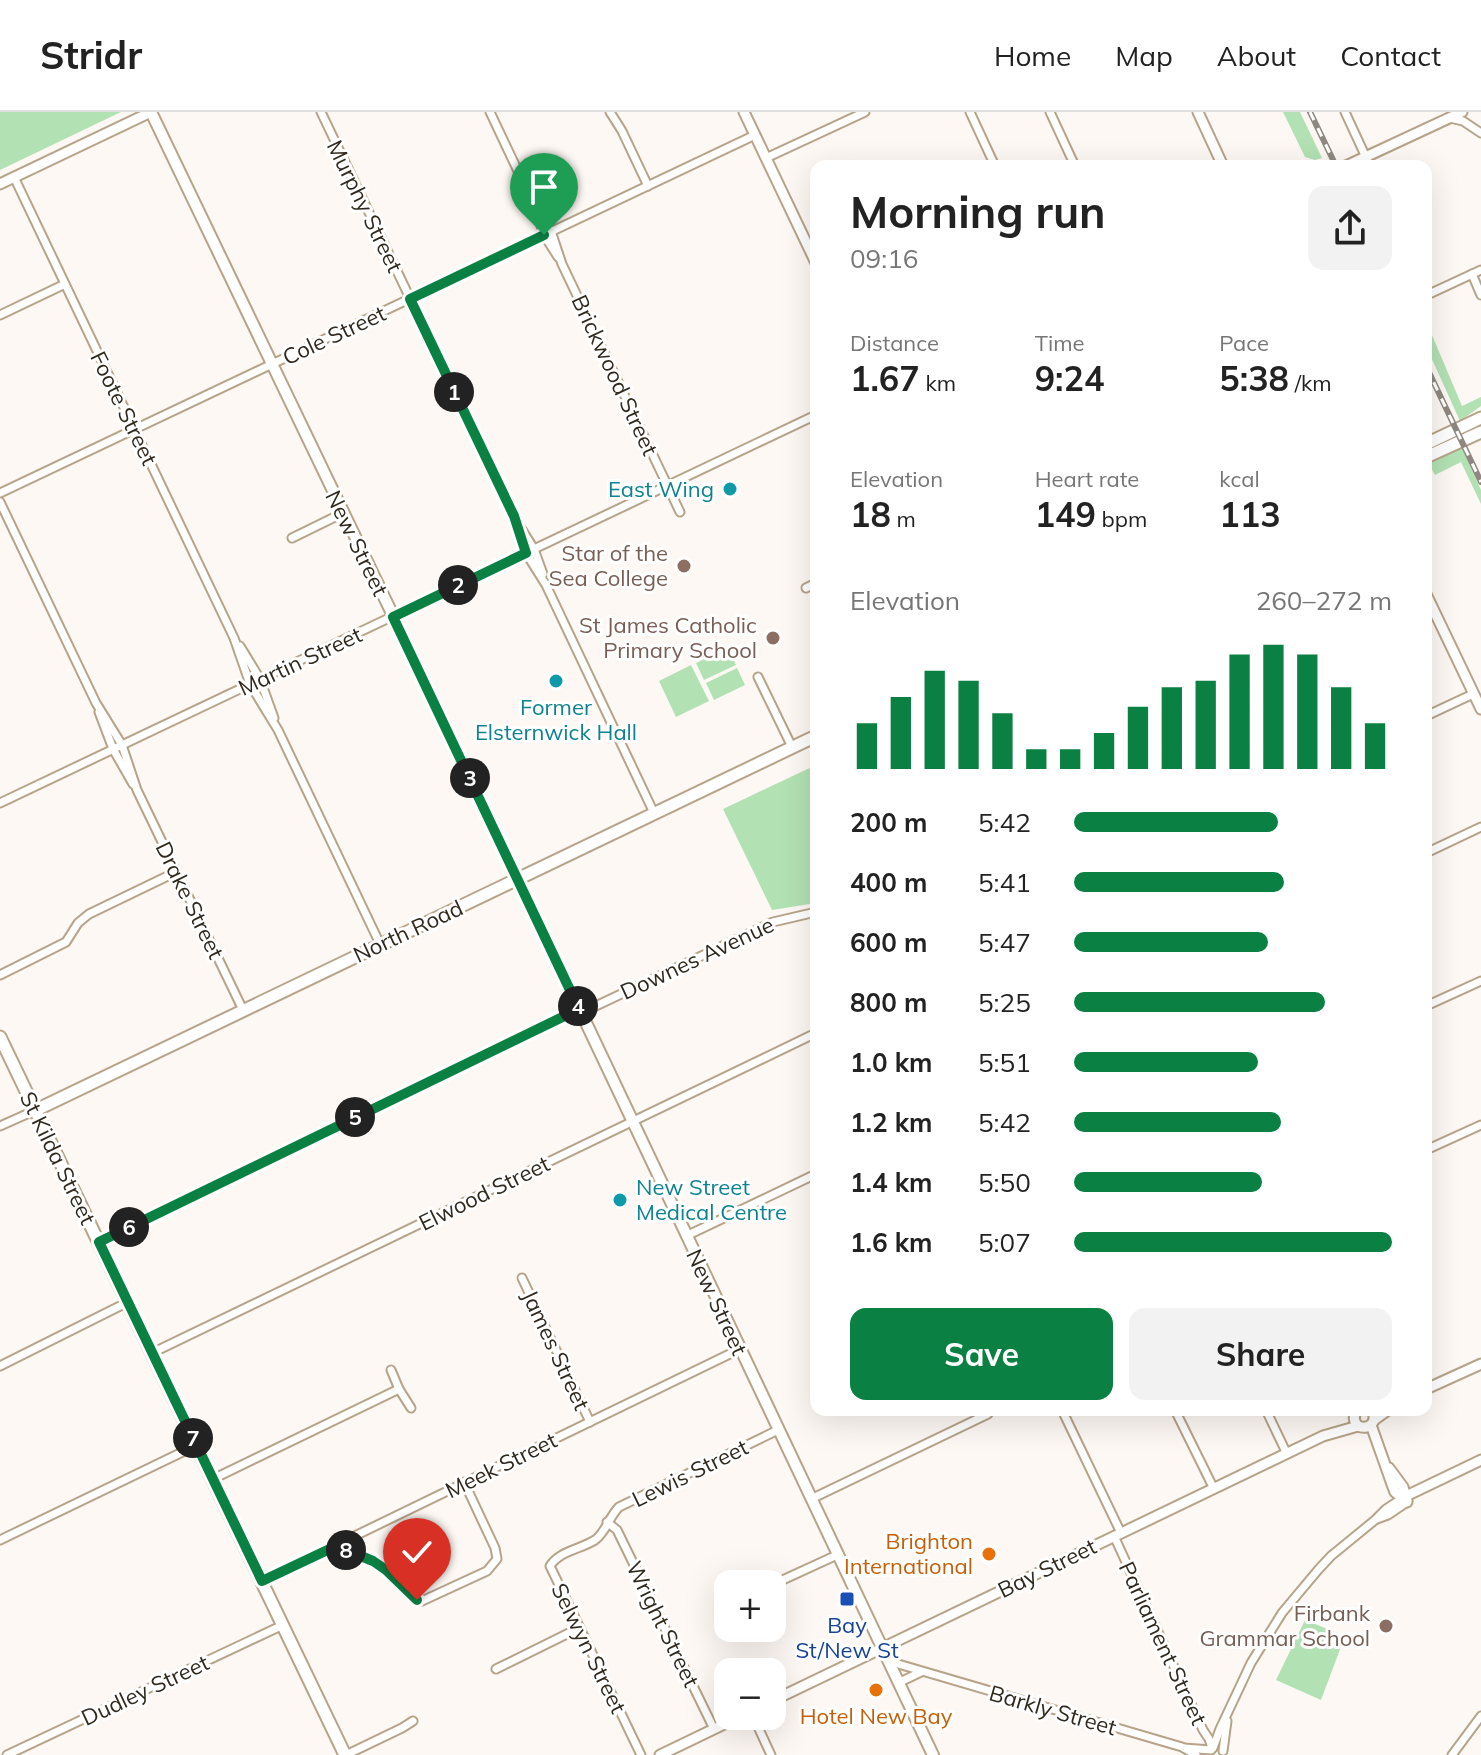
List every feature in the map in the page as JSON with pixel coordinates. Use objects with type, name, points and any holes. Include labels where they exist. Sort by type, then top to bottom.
[{"type":"main road","name":"New Street","points":[[151,112],[933,1755]]},
{"type":"main road","points":[[1432,441],[1481,418]]},
{"type":"main road","points":[[1432,454],[1481,432]]},
{"type":"main road","name":"North Road","points":[[36,1110],[810,739]]},
{"type":"main road","name":"St Kilda Street","points":[[0,1037],[343,1754]]},
{"type":"street","points":[[0,184],[151,112]]},
{"type":"street","name":"Murphy Street","points":[[321,112],[654,813]]},
{"type":"street","name":"Brickwood Street","points":[[490,112],[680,512]]},
{"type":"street","points":[[610,112],[648,186]]},
{"type":"street","points":[[744,112],[810,250]]},
{"type":"street","points":[[766,158],[865,112]]},
{"type":"street","points":[[970,112],[992,160]]},
{"type":"street","points":[[1050,112],[1072,160]]},
{"type":"street","points":[[1198,112],[1220,160]]},
{"type":"street","points":[[1345,112],[1368,160]]},
{"type":"street","points":[[1370,160],[1448,115],[1462,112]]},
{"type":"street","points":[[1448,115],[1481,133]]},
{"type":"street","name":"Cole Street","points":[[0,493],[755,135]]},
{"type":"street","name":"Foote Street","points":[[14,177],[234,638],[250,684],[278,730],[380,944]]},
{"type":"street","points":[[1432,291],[1481,270]]},
{"type":"street","points":[[1472,274],[1481,295]]},
{"type":"street","points":[[0,315],[65,284]]},
{"type":"street","name":"Martin Street","points":[[0,803],[810,418]]},
{"type":"street","name":"Drake Street","points":[[0,502],[96,703],[113,749],[137,790],[243,1010]]},
{"type":"street","points":[[292,538],[343,513]]},
{"type":"street","points":[[806,588],[810,586]]},
{"type":"street","points":[[1432,607],[1481,709]]},
{"type":"street","name":"Foote Street","points":[[234,638],[260,679],[278,730]]},
{"type":"street","points":[[758,677],[792,747]]},
{"type":"street","points":[[1432,713],[1473,694]]},
{"type":"street","name":"Drake Street","points":[[96,703],[122,745],[137,790]]},
{"type":"street","points":[[1432,850],[1481,827]]},
{"type":"street","points":[[0,975],[62,945],[89,914],[176,872]]},
{"type":"street","name":"Downes Avenue","points":[[99,1242],[580,1011],[773,922],[810,913]]},
{"type":"street","points":[[1432,1003],[1481,981]]},
{"type":"street","name":"Elwood Street","points":[[152,1353],[810,1036]]},
{"type":"street","name":"North Road","points":[[0,1126],[36,1110]]},
{"type":"street","points":[[1432,1147],[1481,1125]]},
{"type":"street","points":[[686,1236],[810,1177]]},
{"type":"street","name":"James Street","points":[[522,1278],[590,1422]]},
{"type":"street","points":[[0,1366],[128,1302]]},
{"type":"street","name":"Meek Street","points":[[262,1581],[740,1349]]},
{"type":"street","points":[[1432,1386],[1481,1364]]},
{"type":"street","points":[[391,1370],[411,1408]]},
{"type":"street","points":[[213,1479],[399,1389]]},
{"type":"street","points":[[811,1499],[981,1416]]},
{"type":"street","name":"Parliament Street","points":[[1065,1416],[1209,1739],[1211,1751]]},
{"type":"street","points":[[1178,1416],[1214,1489]]},
{"type":"street","points":[[1269,1416],[1287,1454]]},
{"type":"street","name":"Bay Street","points":[[1323,1436],[1350,1416]]},
{"type":"street","points":[[1367,1422],[1386,1465],[1400,1482],[1405,1498]]},
{"type":"street","name":"Bay Street","points":[[786,1694],[1323,1436],[1367,1422]]},
{"type":"street","name":"Lewis Street","points":[[607,1522],[619,1507],[778,1430]]},
{"type":"street","points":[[0,1540],[197,1445]]},
{"type":"street","points":[[1211,1751],[1251,1663],[1282,1613],[1318,1570],[1405,1498],[1481,1460]]},
{"type":"street","points":[[336,1546],[373,1561],[410,1595],[422,1601],[487,1571],[497,1559],[495,1548],[464,1482]]},
{"type":"street","name":"Selwyn Street","points":[[607,1522],[599,1537],[555,1558],[550,1566],[641,1755]]},
{"type":"street","name":"Wright Street","points":[[607,1522],[617,1530],[714,1729]]},
{"type":"street","points":[[786,1578],[837,1555]]},
{"type":"street","name":"Dudley Street","points":[[7,1755],[283,1625]]},
{"type":"street","points":[[496,1669],[579,1628]]},
{"type":"street","name":"Barkly Street","points":[[888,1661],[1182,1747],[1211,1751],[1219,1748],[1225,1754]]},
{"type":"street","points":[[898,1683],[923,1671]]},
{"type":"street","points":[[1225,1754],[1228,1715]]},
{"type":"street","points":[[1452,1755],[1481,1716]]},
{"type":"street","points":[[343,1754],[413,1721]]},
{"type":"street","points":[[660,1755],[714,1729]]},
{"type":"street","points":[[759,1730],[771,1755]]},
{"type":"street","name":"Barkly Street","points":[[1182,1747],[1196,1755]]},
{"type":"green space","points":[[0,112],[121,112],[0,170]]},
{"type":"green space","points":[[1283,112],[1300,112],[1322,158],[1315,160],[1305,157]]},
{"type":"green space","points":[[1432,335],[1462,406],[1481,397],[1481,406],[1460,421],[1432,359]]},
{"type":"green space","points":[[1461,446],[1481,490],[1481,504],[1461,462],[1435,475],[1432,460]]},
{"type":"green space","points":[[728,648],[736,665],[704,680],[696,663]]},
{"type":"green space","points":[[691,665],[709,701],[676,717],[659,681]]},
{"type":"green space","points":[[737,668],[745,685],[714,700],[706,683]]},
{"type":"green space","points":[[810,768],[810,904],[772,910],[723,809]]},
{"type":"green space","points":[[1305,1620],[1345,1636],[1321,1700],[1276,1680]]},
{"type":"railway","points":[[1310,112],[1333,160]]},
{"type":"railway","points":[[1432,379],[1481,482]]},
{"type":"place","name":"East Wing","points":[[730,489]]},
{"type":"place","name":"Star of the Sea College","points":[[684,566]]},
{"type":"place","name":"St James Catholic Primary School","points":[[773,638]]},
{"type":"place","name":"Former Elsternwick Hall","points":[[556,681]]},
{"type":"place","name":"New Street Medical Centre","points":[[620,1200]]},
{"type":"place","name":"Brighton International","points":[[989,1554]]},
{"type":"place","name":"Bay St/New St","points":[[847,1599]]},
{"type":"place","name":"Firbank Grammar School","points":[[1386,1626]]},
{"type":"place","name":"Hotel New Bay","points":[[876,1690]]},
{"type":"route","points":[[417,1600],[373,1561],[336,1546],[262,1581],[99,1242],[579,1009],[393,617],[526,553],[514,516],[410,299],[544,235]]}]
